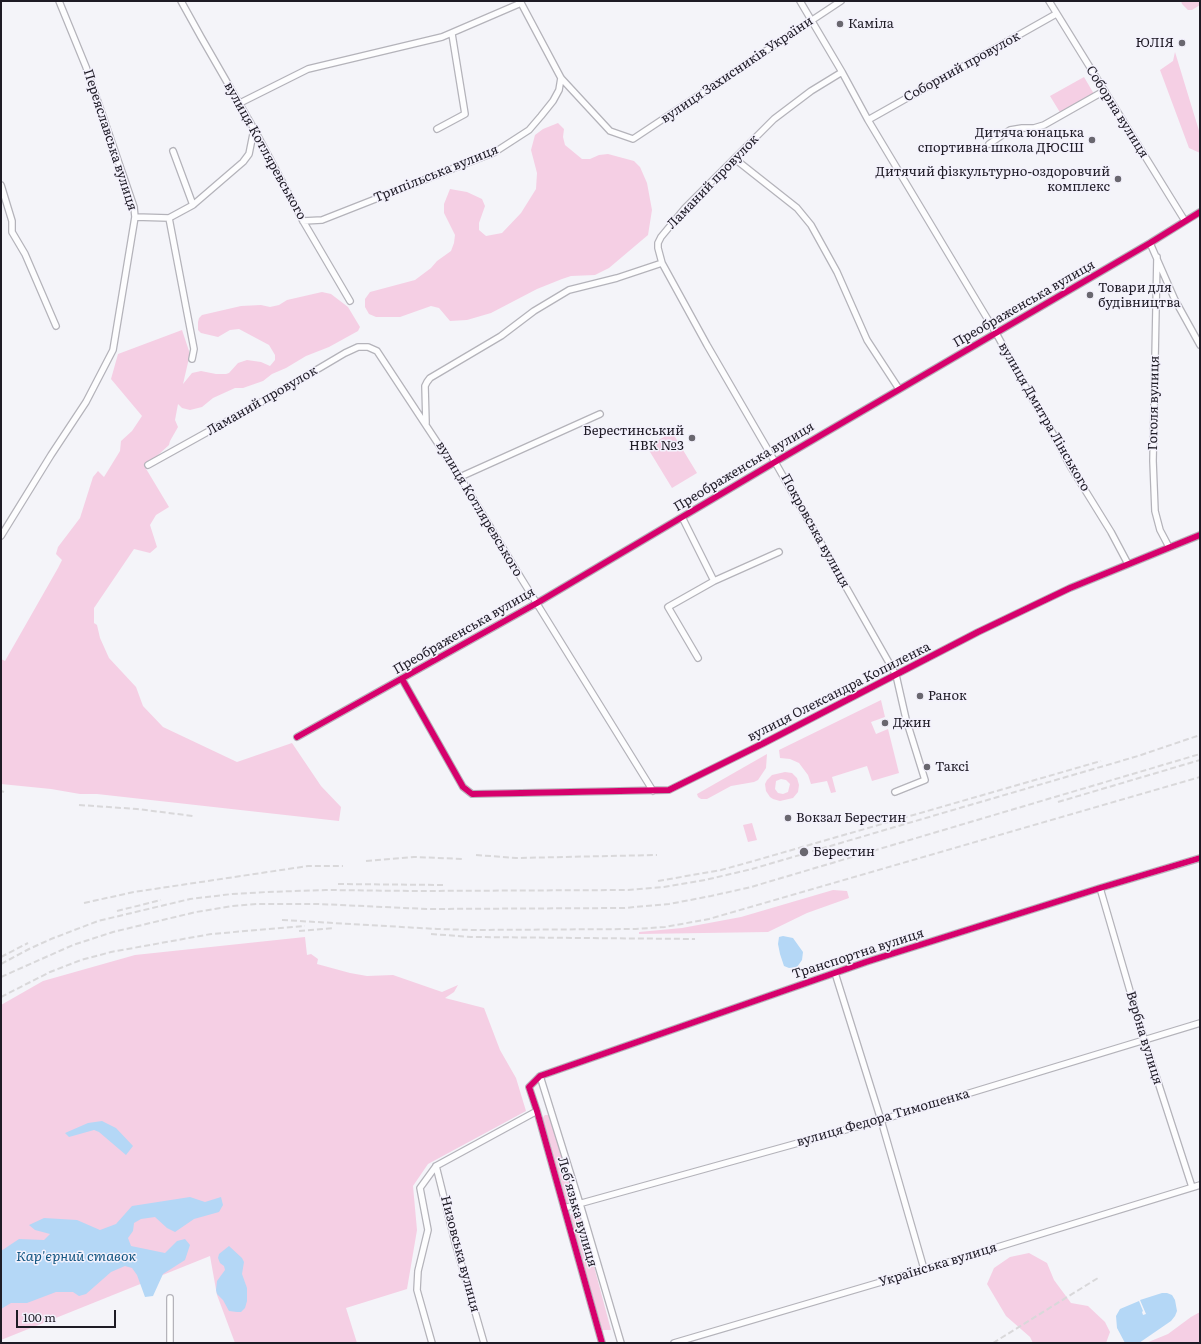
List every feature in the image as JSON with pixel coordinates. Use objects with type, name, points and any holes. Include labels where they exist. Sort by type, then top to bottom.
[{"type":"street","name":"Переяславська вулиця","points":[[1,536],[86,402],[113,350],[135,216],[134,207],[86,67],[59,1]]},
{"type":"street","name":"вулиця Котляревського","points":[[181,1],[240,103],[303,221],[350,301]]},
{"type":"street","name":"вулиця Дмитра Лінського","points":[[800,1],[842,72],[868,120],[996,333],[1072,469],[1111,532],[1128,564]]},
{"type":"street","name":"вулиця Захисників України","points":[[561,78],[610,131],[633,139],[841,1]]},
{"type":"street","name":"Соборна вулиця","points":[[1049,1],[1185,221]]},
{"type":"street","points":[[240,103],[308,70],[452,34],[520,2],[561,78]]},
{"type":"street","name":"Соборний провулок","points":[[868,120],[1056,14]]},
{"type":"street","points":[[437,129],[465,114],[452,34]]},
{"type":"street","name":"Ламаний провулок","points":[[662,263],[658,243],[661,237],[685,208],[774,119],[811,91],[842,72]]},
{"type":"street","name":"Трипільська вулиця","points":[[303,221],[322,220],[495,152],[529,130],[542,116],[553,102],[559,90],[561,78]]},
{"type":"street","points":[[989,144],[1010,130],[1044,126],[1104,91]]},
{"type":"street","points":[[135,216],[169,218],[193,205],[243,162],[249,154],[254,129]]},
{"type":"street","points":[[173,151],[193,205]]},
{"type":"street","points":[[735,159],[797,208],[811,224],[837,272],[867,340],[899,389]]},
{"type":"street","points":[[1,185],[12,221],[12,232],[25,254],[56,326]]},
{"type":"street","name":"Преображенська вулиця","points":[[297,737],[537,603],[899,389],[1150,243],[1200,212]]},
{"type":"street","points":[[169,218],[194,349],[192,359]]},
{"type":"street","points":[[1150,243],[1175,300],[1200,345]]},
{"type":"street","name":"Гоголя вулиця","points":[[1157,257],[1153,461],[1155,511],[1160,530],[1169,548]]},
{"type":"street","points":[[426,424],[425,386],[430,378],[501,336],[534,311],[569,290],[618,278],[662,263]]},
{"type":"street","name":"Покровська вулиця","points":[[662,263],[707,345],[896,675],[906,719],[925,780],[895,792]]},
{"type":"street","name":"Ламаний провулок","points":[[148,465],[274,395],[345,353],[358,347],[368,347],[377,351]]},
{"type":"street","name":"вулиця Котляревського","points":[[377,351],[460,477],[653,791]]},
{"type":"street","points":[[460,477],[600,414]]},
{"type":"street","points":[[682,517],[714,581]]},
{"type":"street","name":"вулиця Олександра Копиленка","points":[[402,679],[463,787],[472,794],[670,790],[978,632],[1070,588],[1200,535]]},
{"type":"street","points":[[698,658],[668,607],[714,581],[779,552]]},
{"type":"street","name":"Транспортна вулиця","points":[[529,1087],[540,1076],[624,1048],[835,973],[1100,888],[1200,858]]},
{"type":"street","name":"Вербна вулиця","points":[[1100,888],[1144,1039],[1192,1187]]},
{"type":"street","points":[[835,973],[881,1120],[924,1269]]},
{"type":"street","name":"вулиця Федора Тимошенка","points":[[564,1208],[881,1120],[1200,1023]]},
{"type":"street","name":"Леб'язька вулиця","points":[[540,1076],[621,1343]]},
{"type":"street","name":"Леб'язька вулиця","points":[[529,1087],[602,1343]]},
{"type":"street","points":[[432,1343],[417,1290],[418,1271],[428,1230],[420,1188],[436,1166],[537,1111]]},
{"type":"street","name":"Низовська вулиця","points":[[436,1166],[455,1242],[484,1343]]},
{"type":"street","name":"Українська вулиця","points":[[674,1343],[1200,1185]]},
{"type":"street","points":[[170,1298],[170,1343]]},
{"type":"shaded area","points":[[1181,1],[1200,1],[1200,5],[1192,10],[1188,10]]},
{"type":"shaded area","points":[[1175,52],[1200,134],[1200,153],[1189,148],[1160,70],[1173,61]]},
{"type":"shaded area","points":[[1084,77],[1094,94],[1061,114],[1050,96]]},
{"type":"shaded area","points":[[558,123],[564,129],[563,137],[565,145],[582,159],[590,159],[599,155],[608,154],[634,161],[640,167],[647,183],[652,210],[648,235],[609,268],[595,275],[571,276],[562,279],[537,289],[491,313],[467,320],[450,321],[439,308],[431,306],[400,317],[376,317],[369,314],[365,307],[365,299],[370,292],[415,280],[451,251],[455,235],[444,213],[444,204],[450,189],[467,192],[482,199],[485,206],[479,223],[479,230],[486,236],[502,233],[521,213],[536,189],[537,173],[531,150],[535,135],[543,129]]},
{"type":"shaded area","points":[[322,292],[331,294],[348,307],[360,327],[358,331],[329,347],[306,356],[286,368],[272,374],[263,381],[243,388],[235,388],[213,398],[202,407],[190,410],[182,408],[178,404],[175,420],[178,427],[169,445],[145,467],[169,507],[156,515],[150,525],[157,547],[150,553],[134,549],[94,608],[94,623],[97,625],[100,638],[109,658],[136,687],[143,706],[163,727],[237,762],[292,743],[321,786],[341,807],[339,821],[97,794],[80,794],[51,789],[1,784],[1,659],[5,661],[58,568],[62,560],[56,554],[58,547],[80,518],[93,477],[98,471],[104,477],[120,451],[121,441],[132,431],[142,416],[111,379],[118,354],[182,330],[190,354],[183,384],[192,373],[201,371],[226,374],[229,373],[238,363],[247,360],[261,362],[270,366],[275,360],[275,355],[269,345],[239,329],[230,330],[218,337],[201,333],[198,330],[199,318],[202,315],[241,306],[261,305],[270,307],[279,305],[287,300]]},
{"type":"shaded area","points":[[672,432],[697,473],[672,488],[647,447]]},
{"type":"shaded area","points":[[881,700],[885,717],[871,722],[876,734],[888,729],[899,773],[872,781],[867,766],[832,777],[836,792],[831,793],[827,781],[811,784],[808,775],[799,763],[790,759],[780,758],[779,750]]},
{"type":"shaded area","points":[[767,754],[766,768],[758,780],[731,786],[707,799],[701,799],[698,797],[697,794]]},
{"type":"shaded area","points":[[785,772],[792,773],[797,778],[799,785],[798,792],[793,798],[780,801],[770,797],[766,791],[765,784],[772,775]],"holes":[[[781,779],[786,780],[790,784],[788,792],[783,794],[778,793],[775,789],[776,781]]]},
{"type":"shaded area","points":[[752,823],[757,840],[748,842],[743,825]]},
{"type":"shaded area","points":[[833,890],[847,891],[849,898],[807,913],[768,932],[639,934],[639,932],[682,928],[741,917]]},
{"type":"shaded area","points":[[305,937],[307,955],[311,954],[318,959],[317,964],[367,976],[393,975],[442,992],[458,985],[454,992],[445,998],[484,1008],[500,1050],[516,1078],[526,1111],[428,1164],[413,1186],[417,1230],[407,1289],[346,1308],[357,1343],[235,1343],[217,1295],[210,1256],[1,1340],[1,1005],[43,981],[135,955]]},
{"type":"shaded area","points":[[545,1115],[550,1115],[572,1187],[575,1202],[567,1204],[542,1118]]},
{"type":"shaded area","points":[[577,1211],[583,1225],[611,1330],[602,1330],[570,1216],[572,1213]]},
{"type":"shaded area","points":[[1029,1253],[1047,1263],[1054,1280],[1071,1303],[1088,1306],[1105,1322],[1110,1332],[1106,1343],[1033,1343],[1030,1337],[1006,1316],[987,1284],[994,1268],[1010,1257]]},
{"type":"shaded area","points":[[1200,1312],[1200,1343],[1146,1343],[1168,1334]]},
{"type":"water","points":[[783,936],[793,938],[803,952],[802,960],[797,967],[789,968],[784,966],[778,944],[779,937]]},
{"type":"water","points":[[102,1121],[116,1128],[133,1146],[126,1155],[99,1132],[94,1130],[69,1137],[65,1133],[88,1123]]},
{"type":"water","name":"Кар'єрний ставок","points":[[190,1197],[205,1202],[221,1197],[223,1205],[219,1212],[194,1219],[175,1232],[167,1228],[155,1217],[141,1219],[134,1223],[133,1231],[128,1238],[131,1246],[165,1253],[177,1241],[185,1239],[190,1245],[185,1260],[163,1274],[153,1296],[145,1297],[137,1275],[132,1268],[125,1266],[111,1272],[86,1294],[79,1296],[73,1292],[56,1292],[27,1303],[11,1303],[1,1309],[1,1251],[19,1239],[44,1240],[50,1234],[35,1230],[29,1225],[44,1218],[77,1220],[100,1230],[116,1224],[132,1206]]},
{"type":"water","points":[[229,1246],[242,1258],[244,1262],[242,1274],[247,1288],[247,1301],[245,1308],[241,1312],[229,1311],[223,1300],[217,1294],[216,1290],[217,1281],[225,1270],[218,1258],[219,1254]]},
{"type":"water","points":[[1162,1293],[1172,1295],[1175,1300],[1177,1311],[1175,1316],[1171,1321],[1139,1343],[1125,1343],[1117,1328],[1116,1316],[1120,1309],[1139,1301],[1143,1315],[1146,1314],[1140,1300]]},
{"type":"railway","points":[[1,964],[51,939],[98,921],[190,899],[232,894],[326,890],[628,890],[664,887],[705,880],[752,869],[1138,756],[1200,735]]},
{"type":"railway","points":[[1,977],[73,945],[113,932],[196,912],[233,906],[257,904],[319,904],[427,909],[624,908],[669,904],[751,887],[1200,754]]},
{"type":"railway","points":[[1058,802],[1200,760]]},
{"type":"railway","points":[[658,881],[721,870],[1101,761]]},
{"type":"railway","points":[[282,920],[474,930],[636,929],[665,927],[709,919],[1200,777]]},
{"type":"railway","points":[[79,805],[137,809],[193,816]]},
{"type":"railway","points":[[476,855],[516,858],[657,855]]},
{"type":"railway","points":[[366,861],[414,857],[462,859]]},
{"type":"railway","points":[[84,903],[134,892],[308,866],[343,866]]},
{"type":"railway","points":[[338,884],[444,885]]},
{"type":"railway","points":[[117,911],[161,900]]},
{"type":"railway","points":[[1,997],[50,972],[81,960],[111,952],[211,934],[305,926]]},
{"type":"railway","points":[[299,931],[334,928]]},
{"type":"railway","points":[[431,934],[471,937],[695,939]]},
{"type":"railway","points":[[1,957],[28,943]]},
{"type":"railway","points":[[993,1343],[1098,1278]]},
{"type":"cycle path","points":[[297,737],[537,603],[1150,243],[1200,212]]},
{"type":"cycle path","points":[[402,679],[463,787],[472,794],[669,790],[764,743],[978,632],[1070,588],[1200,535]]},
{"type":"cycle path","points":[[602,1343],[529,1087],[540,1076],[866,962],[1200,858]]},
{"type":"place","name":"Каміла","points":[[840,24]]},
{"type":"place","name":"ЮЛІЯ","points":[[1182,43]]},
{"type":"place","name":"Дитяча юнацька спортивна школа ДЮСШ","points":[[1092,140]]},
{"type":"place","name":"Дитячий фізкультурно-оздоровчий комплекс","points":[[1118,179]]},
{"type":"place","name":"Товари для будівництва","points":[[1090,295]]},
{"type":"place","name":"Берестинський НВК №3","points":[[692,438]]},
{"type":"place","name":"Ранок","points":[[920,696]]},
{"type":"place","name":"Джин","points":[[885,723]]},
{"type":"place","name":"Таксі","points":[[927,767]]},
{"type":"place","name":"Вокзал Берестин","points":[[788,818]]},
{"type":"place","name":"Берестин","points":[[804,852]]}]
